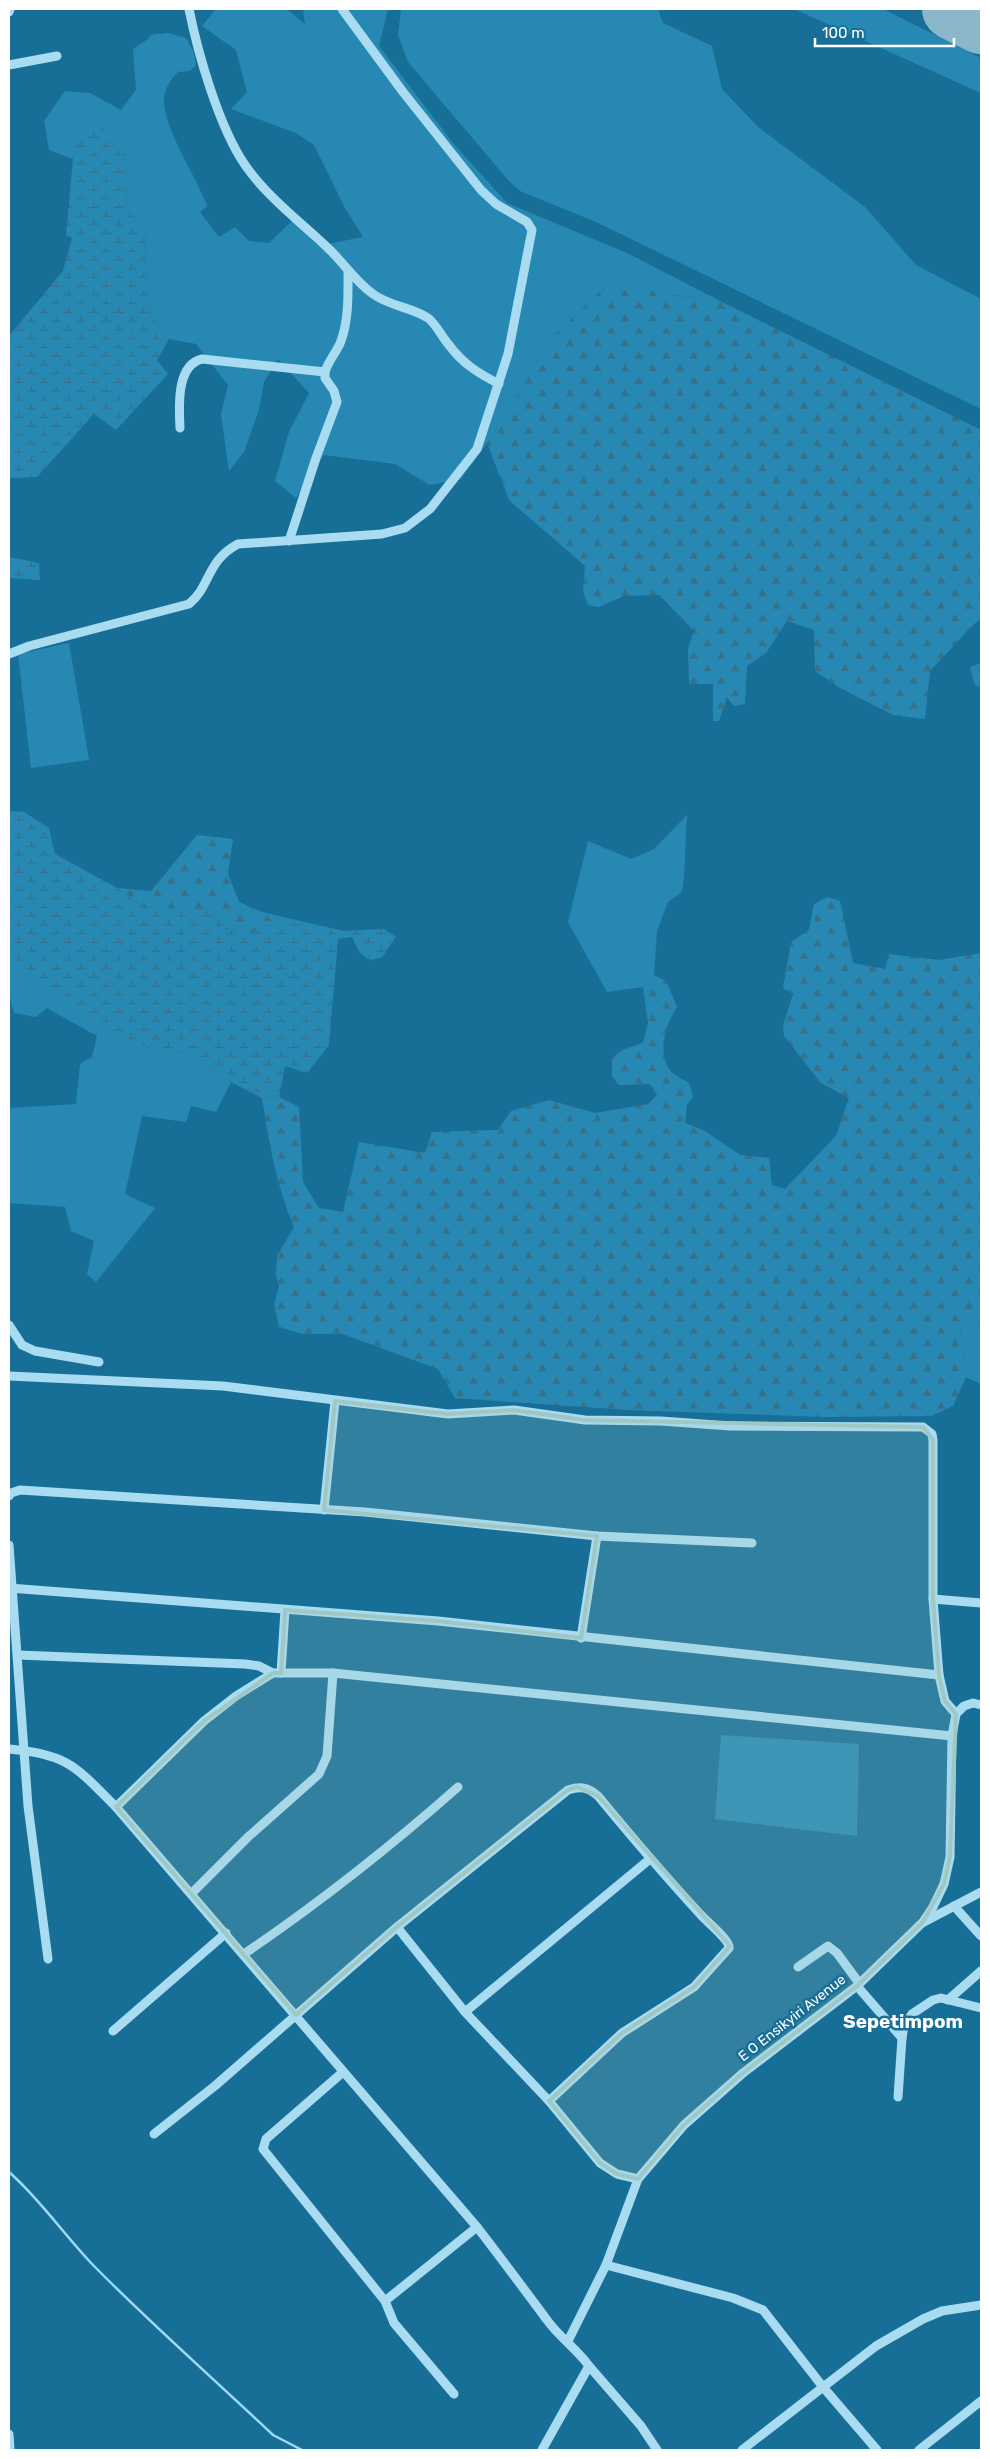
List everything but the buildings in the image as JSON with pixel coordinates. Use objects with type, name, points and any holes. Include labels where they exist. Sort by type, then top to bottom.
[{"type":"street","points":[[189,9],[201,54],[224,125],[246,166],[279,203],[333,252],[348,271],[382,300],[429,318],[460,359],[473,370],[499,384]]},
{"type":"street","points":[[9,654],[29,646],[189,604],[197,598],[215,563],[223,552],[244,542],[289,541],[382,534],[405,528],[430,509],[477,449],[508,354],[532,230],[527,222],[496,204],[481,190],[403,92],[342,9]]},
{"type":"street","points":[[9,65],[57,56]]},
{"type":"street","points":[[289,541],[316,458],[337,402],[334,391],[325,378],[325,372],[340,343],[344,330],[348,297],[348,271]]},
{"type":"street","points":[[180,428],[179,396],[188,367],[194,360],[202,358],[325,372]]},
{"type":"street","points":[[9,1325],[22,1345],[36,1351],[99,1362]]},
{"type":"street","points":[[9,1376],[223,1386],[448,1414],[514,1410],[585,1420],[661,1421],[730,1426],[923,1427],[932,1434],[933,1440],[933,1599],[939,1675],[945,1701],[956,1714],[964,1706],[977,1704]]},
{"type":"street","points":[[324,1510],[335,1401]]},
{"type":"street","points":[[9,1496],[11,1493],[20,1490],[324,1510],[596,1536],[752,1544]]},
{"type":"street","points":[[581,1638],[596,1536]]},
{"type":"street","points":[[9,1545],[10,1588],[18,1655],[22,1750],[48,1959]]},
{"type":"street","points":[[10,1588],[438,1621],[581,1638],[939,1675]]},
{"type":"street","points":[[933,1599],[981,1603]]},
{"type":"street","points":[[277,1673],[285,1610]]},
{"type":"street","points":[[18,1655],[245,1664],[259,1666],[277,1673],[333,1674],[952,1736]]},
{"type":"street","points":[[116,1807],[204,1721],[236,1696],[277,1673]]},
{"type":"street","points":[[192,1893],[248,1838],[319,1774],[327,1756],[333,1674]]},
{"type":"street","name":"E O Ensikyiri Avenue","points":[[568,2341],[606,2265],[638,2179],[692,2119],[743,2073],[858,1984],[923,1922],[934,1906],[944,1884],[950,1857],[952,1736],[956,1714]]},
{"type":"street","points":[[9,1748],[52,1755],[66,1761],[80,1771],[116,1807],[192,1893],[477,2227],[527,2291],[548,2322],[568,2341],[641,2426],[657,2450]]},
{"type":"street","points":[[244,1954],[289,1924],[366,1865],[458,1787]]},
{"type":"street","points":[[154,2134],[216,2085],[397,1927],[568,1790],[577,1787],[591,1790],[598,1796],[650,1859],[713,1929],[725,1939],[729,1948],[694,1987],[622,2033],[549,2100]]},
{"type":"street","points":[[465,2012],[650,1859]]},
{"type":"street","points":[[923,1922],[981,1892]]},
{"type":"street","points":[[954,1906],[981,1936]]},
{"type":"street","points":[[397,1927],[465,2012],[549,2100],[600,2163],[617,2174],[638,2179]]},
{"type":"street","points":[[113,2031],[226,1933]]},
{"type":"street","points":[[798,1967],[822,1948],[832,1947],[858,1984],[902,2038]]},
{"type":"street","points":[[948,2000],[981,1972]]},
{"type":"street","points":[[898,2097],[904,2026],[912,2014],[932,2000],[948,2000],[981,2008]]},
{"type":"street","points":[[343,2072],[266,2139],[263,2149],[385,2301],[394,2323],[454,2394]]},
{"type":"street","points":[[385,2301],[477,2227]]},
{"type":"street","points":[[606,2265],[757,2306],[770,2316],[823,2387],[877,2450]]},
{"type":"street","points":[[742,2450],[876,2346],[923,2319],[942,2311],[981,2305]]},
{"type":"street","points":[[542,2450],[589,2366]]},
{"type":"street","points":[[919,2450],[981,2401]]},
{"type":"street","points":[[9,2434],[10,2450]]},
{"type":"highlighted area","points":[[335,1401],[448,1414],[514,1410],[585,1420],[923,1427],[933,1440],[933,1599],[939,1675],[945,1701],[956,1714],[950,1857],[944,1884],[923,1922],[857,1986],[743,2073],[684,2125],[638,2179],[617,2174],[600,2163],[549,2101],[622,2033],[694,1987],[730,1946],[598,1796],[577,1787],[568,1790],[397,1927],[296,2015],[116,1807],[204,1721],[273,1673],[281,1673],[285,1610],[438,1621],[581,1638],[597,1536],[324,1510]]},
{"type":"green space","points":[[216,9],[286,9],[305,24],[303,9],[388,9],[379,46],[453,143],[507,203],[629,254],[722,302],[607,285],[553,337],[487,443],[461,479],[430,485],[395,464],[324,455],[296,498],[275,481],[289,432],[309,393],[278,359],[264,382],[259,410],[244,452],[229,471],[221,414],[228,385],[196,344],[169,339],[153,319],[147,300],[145,230],[127,210],[124,146],[79,132],[73,159],[49,150],[44,121],[65,91],[90,93],[121,110],[136,90],[133,49],[151,35],[167,33],[186,38],[194,53],[196,65],[190,71],[178,72],[170,81],[164,95],[165,111],[175,138],[207,206],[200,212],[219,237],[235,227],[249,241],[269,243],[293,220],[318,246],[363,237],[345,208],[314,145],[296,133],[231,109],[247,92],[236,50],[202,26]]},
{"type":"green space","points":[[401,9],[658,9],[663,23],[712,46],[722,89],[758,127],[865,207],[916,265],[981,299],[981,409],[596,222],[520,191],[508,180],[408,62],[398,35]]},
{"type":"green space","points":[[794,9],[883,9],[981,58],[981,93]]},
{"type":"green space","points":[[103,127],[124,146],[127,210],[145,230],[147,300],[153,319],[169,339],[157,360],[168,374],[116,430],[94,414],[37,477],[9,478],[9,336],[63,271],[72,238],[66,235],[73,159],[79,132]]},
{"type":"green space","points":[[607,285],[722,302],[981,430],[981,619],[930,671],[925,719],[893,715],[840,688],[815,671],[814,630],[787,621],[766,653],[747,666],[745,704],[734,706],[727,697],[719,721],[713,721],[713,684],[689,684],[688,649],[694,631],[659,595],[624,596],[599,607],[588,605],[583,591],[585,566],[509,500],[487,443],[553,337]]},
{"type":"green space","points":[[9,557],[39,563],[40,580],[9,578]]},
{"type":"green space","points":[[69,643],[89,760],[31,768],[18,654]]},
{"type":"green space","points":[[981,663],[981,687],[975,685],[970,667]]},
{"type":"green space","points":[[9,811],[24,812],[49,828],[55,854],[117,888],[143,907],[212,910],[225,929],[252,934],[262,925],[280,925],[283,917],[344,931],[384,929],[396,937],[382,957],[370,961],[359,952],[352,937],[338,939],[329,1045],[307,1073],[285,1066],[279,1097],[262,1098],[231,1082],[194,1054],[150,1049],[83,1018],[33,983],[9,954]]},
{"type":"green space","points":[[687,815],[682,892],[668,902],[657,931],[654,975],[643,987],[607,992],[568,922],[588,841],[631,859],[654,849]]},
{"type":"green space","points":[[197,835],[233,839],[228,874],[239,902],[262,912],[283,917],[280,925],[262,925],[252,934],[225,929],[212,910],[143,907],[117,888],[151,891]]},
{"type":"green space","points":[[827,897],[840,901],[853,963],[885,969],[889,954],[939,960],[981,953],[981,1324],[960,1327],[966,1377],[953,1406],[931,1416],[824,1417],[627,1410],[455,1398],[438,1369],[343,1334],[303,1334],[279,1327],[274,1304],[279,1287],[276,1275],[277,1256],[294,1227],[282,1195],[270,1147],[262,1098],[279,1097],[299,1107],[303,1182],[319,1208],[343,1212],[359,1142],[425,1153],[432,1132],[498,1130],[511,1111],[549,1100],[595,1113],[648,1104],[657,1095],[650,1084],[619,1085],[612,1076],[612,1058],[622,1050],[643,1043],[648,1023],[643,987],[654,975],[666,981],[677,1007],[666,1029],[663,1046],[665,1062],[669,1069],[689,1083],[693,1097],[687,1104],[685,1123],[705,1131],[740,1155],[769,1158],[772,1185],[785,1189],[836,1136],[849,1098],[821,1083],[784,1036],[783,1026],[793,994],[783,988],[791,942],[809,930],[814,904]]},
{"type":"green space","points":[[9,954],[150,1049],[194,1054],[231,1082],[216,1112],[191,1106],[186,1122],[142,1116],[125,1194],[155,1208],[96,1282],[87,1274],[94,1241],[71,1231],[65,1207],[9,1203],[9,1108],[76,1104],[80,1064],[92,1057],[97,1036],[47,1008],[36,1017],[14,1013],[9,995]]},
{"type":"green space","points":[[981,1324],[981,1384],[966,1377],[960,1327]]},
{"type":"green space","points":[[721,1735],[859,1744],[857,1836],[715,1819]]},
{"type":"waterway","points":[[9,2172],[31,2194],[93,2265],[137,2308],[273,2435],[302,2450]]},
{"type":"runway","points":[[953,9],[981,23]]},
{"type":"district","name":"Sepetimpom","points":[[903,2021]]}]
